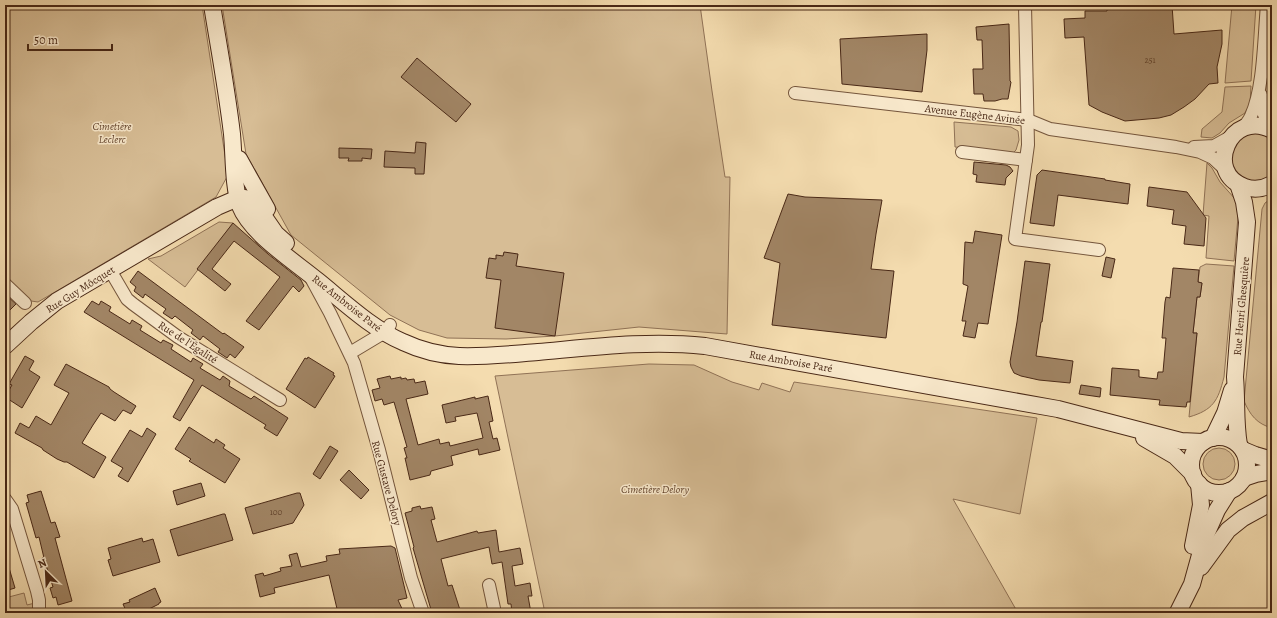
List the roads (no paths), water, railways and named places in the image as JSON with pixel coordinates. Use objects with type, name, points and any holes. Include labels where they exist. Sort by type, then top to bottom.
[{"type":"street","points":[[212,5],[232,132],[238,198]]},
{"type":"street","points":[[1025,5],[1028,120],[1026,160],[1015,239],[1099,250]]},
{"type":"street","points":[[1267,5],[1260,79],[1253,111],[1250,119],[1227,143],[1224,152],[1224,161],[1226,170],[1231,178],[1238,184],[1247,188],[1256,189],[1271,185]]},
{"type":"street","points":[[1260,79],[1262,108],[1271,130]]},
{"type":"street","name":"Avenue Eugène Avinée","points":[[795,93],[1028,120],[1050,129],[1176,147],[1205,154],[1217,161],[1226,170]]},
{"type":"street","points":[[1237,132],[1248,126],[1258,126],[1271,130]]},
{"type":"street","points":[[232,132],[240,159],[242,184],[238,198]]},
{"type":"street","name":"Avenue Eugène Avinée","points":[[1176,147],[1214,146],[1237,132]]},
{"type":"street","points":[[962,152],[1026,160]]},
{"type":"street","name":"Rue Ambroise Paré","points":[[240,159],[283,237],[294,250]]},
{"type":"street","name":"Rue Henri Ghesquière","points":[[1238,184],[1245,208],[1247,235],[1235,377],[1237,428],[1241,448]]},
{"type":"street","name":"Rue Henri Ghesquière","points":[[1247,235],[1257,203],[1271,185]]},
{"type":"street","name":"Rue Ambroise Paré","points":[[388,329],[376,326],[274,246],[252,224],[242,210],[238,198],[248,199],[254,203],[276,234],[373,313],[388,329],[413,347],[441,354],[457,356],[499,355],[639,344],[698,346],[827,367],[1058,409],[1181,441],[1208,440]]},
{"type":"street","name":"Rue Guy Môcquet","points":[[5,346],[50,306],[110,270],[232,203],[238,198]]},
{"type":"street","name":"Rue Ambroise Paré","points":[[143,253],[161,249],[218,216],[228,213],[240,217],[252,224]]},
{"type":"street","name":"Rue de l'Égalité","points":[[110,270],[127,299],[132,304],[178,337],[280,400]]},
{"type":"street","name":"Rue Gustave Delory","points":[[308,273],[350,353],[377,443],[411,578],[422,613]]},
{"type":"street","points":[[5,284],[25,303]]},
{"type":"street","points":[[350,353],[388,329]]},
{"type":"street","name":"Rue Henri Ghesquière","points":[[1208,440],[1226,409],[1235,377]]},
{"type":"street","name":"Rue Ambroise Paré","points":[[1121,426],[1155,443],[1175,456],[1196,479]]},
{"type":"street","points":[[1178,613],[1182,588],[1197,532],[1200,514],[1201,499],[1191,465],[1193,453],[1198,446],[1208,440],[1218,437],[1227,438],[1241,448],[1255,455],[1272,460]]},
{"type":"street","points":[[1196,479],[1204,488],[1213,492],[1229,491],[1237,486],[1244,478],[1247,466],[1246,456],[1241,448]]},
{"type":"street","points":[[1244,478],[1272,471]]},
{"type":"street","points":[[1178,613],[1189,591],[1205,537],[1217,510],[1229,491]]},
{"type":"street","points":[[5,499],[12,509],[37,591],[39,613]]},
{"type":"street","points":[[1194,576],[1228,530],[1243,518],[1272,502]]},
{"type":"street","points":[[489,585],[496,613]]},
{"type":"park label","name":"Cimetière Leclerc","points":[[112,132]]},
{"type":"park label","name":"Cimetière Delory","points":[[655,489]]}]
